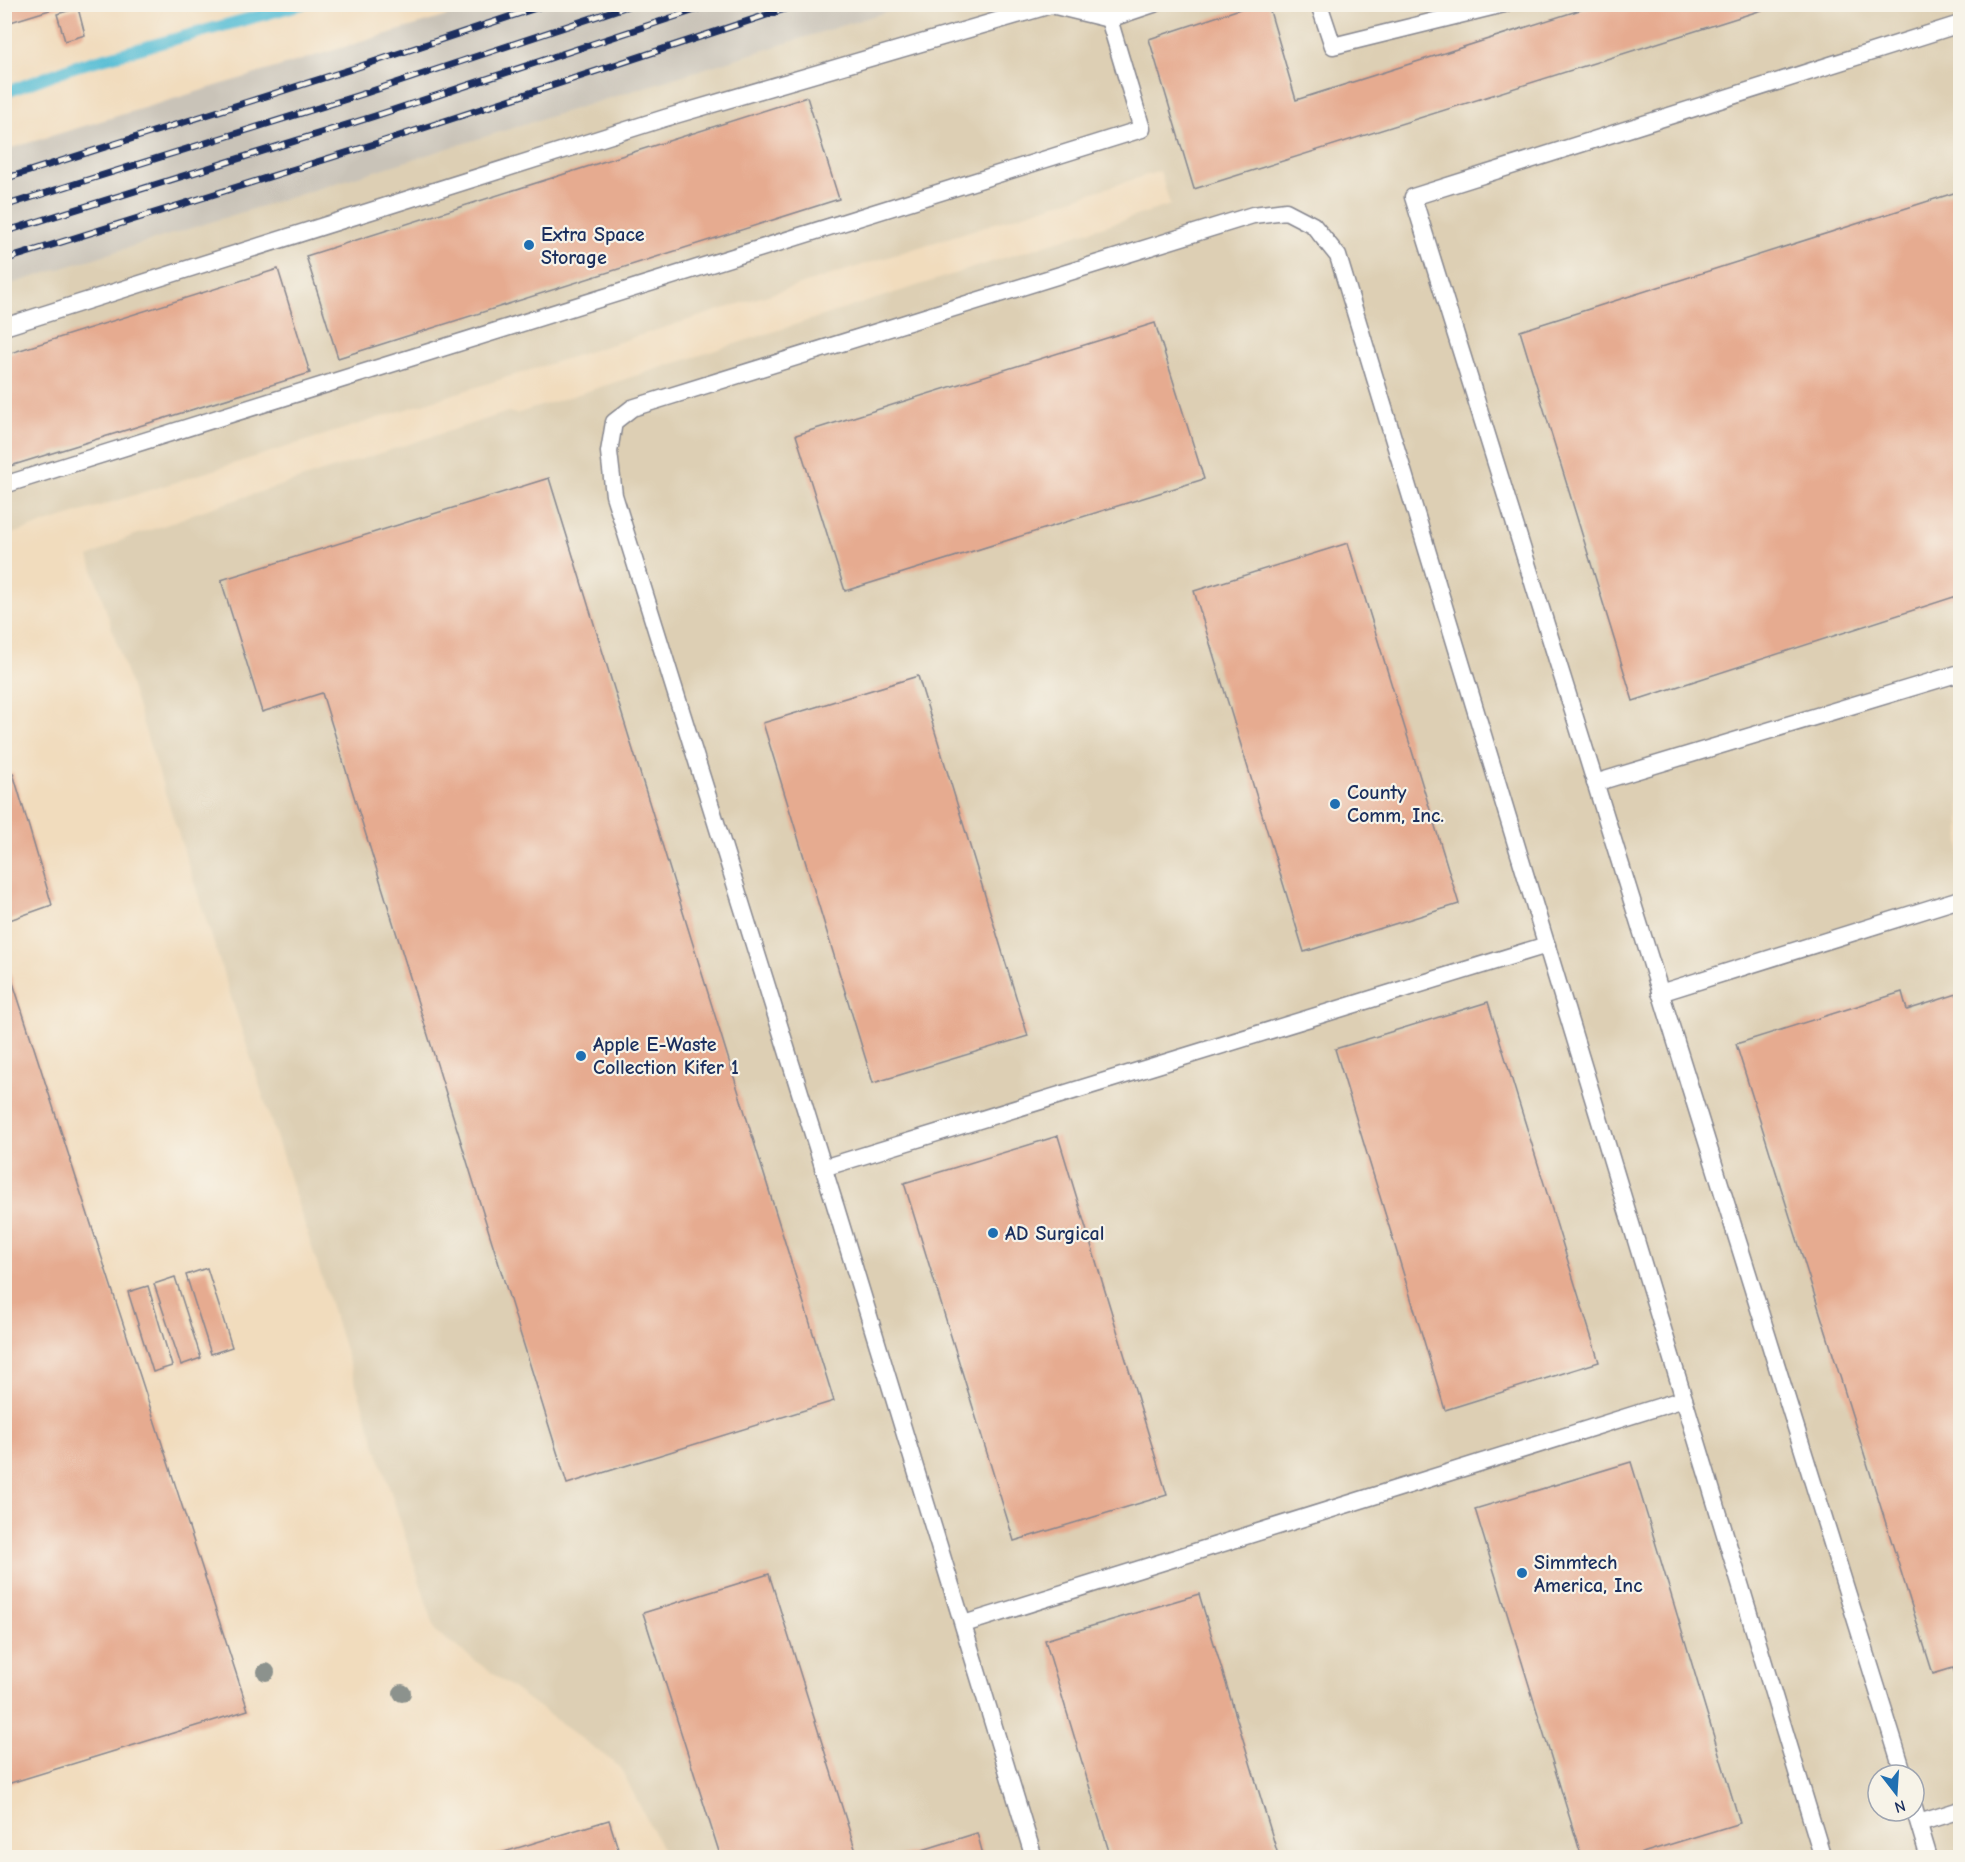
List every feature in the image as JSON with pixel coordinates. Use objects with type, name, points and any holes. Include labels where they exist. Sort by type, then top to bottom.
[{"type":"lane","points":[[4,327],[665,118],[1051,5],[1109,19],[1154,4]]},
{"type":"lane","points":[[1319,4],[1334,46],[1504,4]]},
{"type":"lane","points":[[4,485],[1142,129],[1109,19]]},
{"type":"lane","points":[[1900,1763],[1413,197],[1960,24]]},
{"type":"lane","points":[[1034,1857],[614,495],[609,452],[614,422],[632,408],[1211,227],[1253,215],[1286,211],[1313,225],[1338,256],[1823,1857]]},
{"type":"lane","points":[[1595,783],[1960,673]]},
{"type":"lane","points":[[1660,993],[1960,899]]},
{"type":"lane","points":[[823,1168],[1547,945]]},
{"type":"lane","points":[[964,1624],[1684,1399]]},
{"type":"lane","points":[[1926,1815],[1960,1810]]},
{"type":"lane","points":[[1918,1823],[1929,1857]]},
{"type":"shaded area","points":[[483,5],[909,5],[5,286],[5,150]]},
{"type":"shaded area","points":[[909,5],[1960,5],[1960,1857],[666,1857],[620,1767],[436,1632],[89,557],[126,538],[195,513],[508,412],[516,414],[1170,205],[1160,171],[5,536],[5,286]]},
{"type":"building","points":[[4,4],[66,4],[66,5],[4,24]]},
{"type":"building","points":[[1255,4],[1268,4],[1296,100],[1599,4],[1778,5],[1194,189],[1149,39]]},
{"type":"building","points":[[78,8],[85,35],[65,41],[57,14]]},
{"type":"building","points":[[807,97],[839,199],[338,358],[306,256]]},
{"type":"building","points":[[1960,191],[1960,595],[1633,701],[1520,331]]},
{"type":"building","points":[[278,269],[310,373],[4,468],[4,355]]},
{"type":"building","points":[[1155,323],[1204,479],[845,591],[796,435]]},
{"type":"building","name":"Apple E-Waste Collection Kifer 1","points":[[549,478],[834,1401],[567,1484],[322,693],[262,712],[221,580]]},
{"type":"building","points":[[1348,543],[1459,904],[1304,952],[1194,591]]},
{"type":"building","points":[[918,676],[1028,1036],[873,1083],[763,723]]},
{"type":"building","points":[[13,773],[52,905],[4,922],[4,776]]},
{"type":"building","points":[[4,959],[248,1710],[4,1785]]},
{"type":"building","points":[[1902,992],[1907,1010],[1960,993],[1960,1689],[1953,1668],[1933,1674],[1736,1044]]},
{"type":"building","points":[[1488,1002],[1599,1362],[1445,1410],[1335,1049]]},
{"type":"building","points":[[1058,1136],[1167,1495],[1014,1541],[904,1183]]},
{"type":"building","points":[[207,1268],[232,1347],[211,1354],[186,1275]]},
{"type":"building","points":[[175,1277],[201,1358],[181,1365],[154,1284]]},
{"type":"building","points":[[148,1286],[172,1366],[153,1372],[128,1292]]},
{"type":"building","points":[[1631,1462],[1740,1823],[1626,1858],[1582,1858],[1475,1509]]},
{"type":"building","points":[[769,1574],[858,1858],[721,1858],[643,1613]]},
{"type":"building","points":[[1199,1594],[1279,1858],[1111,1858],[1045,1640]]},
{"type":"building","points":[[609,1820],[621,1858],[488,1858],[488,1857]]},
{"type":"building","points":[[977,1833],[984,1858],[900,1858],[900,1857]]},
{"type":"waterway","points":[[4,93],[73,67],[302,4]]},
{"type":"railway","points":[[4,179],[355,68],[548,4]]},
{"type":"railway","points":[[4,206],[366,93],[634,4]]},
{"type":"railway","points":[[4,232],[375,116],[713,4]]},
{"type":"railway","points":[[4,260],[384,141],[800,4]]},
{"type":"place","name":"Extra Space Storage","points":[[529,245]]},
{"type":"place","name":"County Comm, Inc.","points":[[1335,804]]},
{"type":"place","name":"Apple E-Waste Collection Kifer 1","points":[[581,1056]]},
{"type":"place","name":"AD Surgical","points":[[993,1233]]},
{"type":"place","name":"Simmtech America, Inc","points":[[1522,1573]]}]
